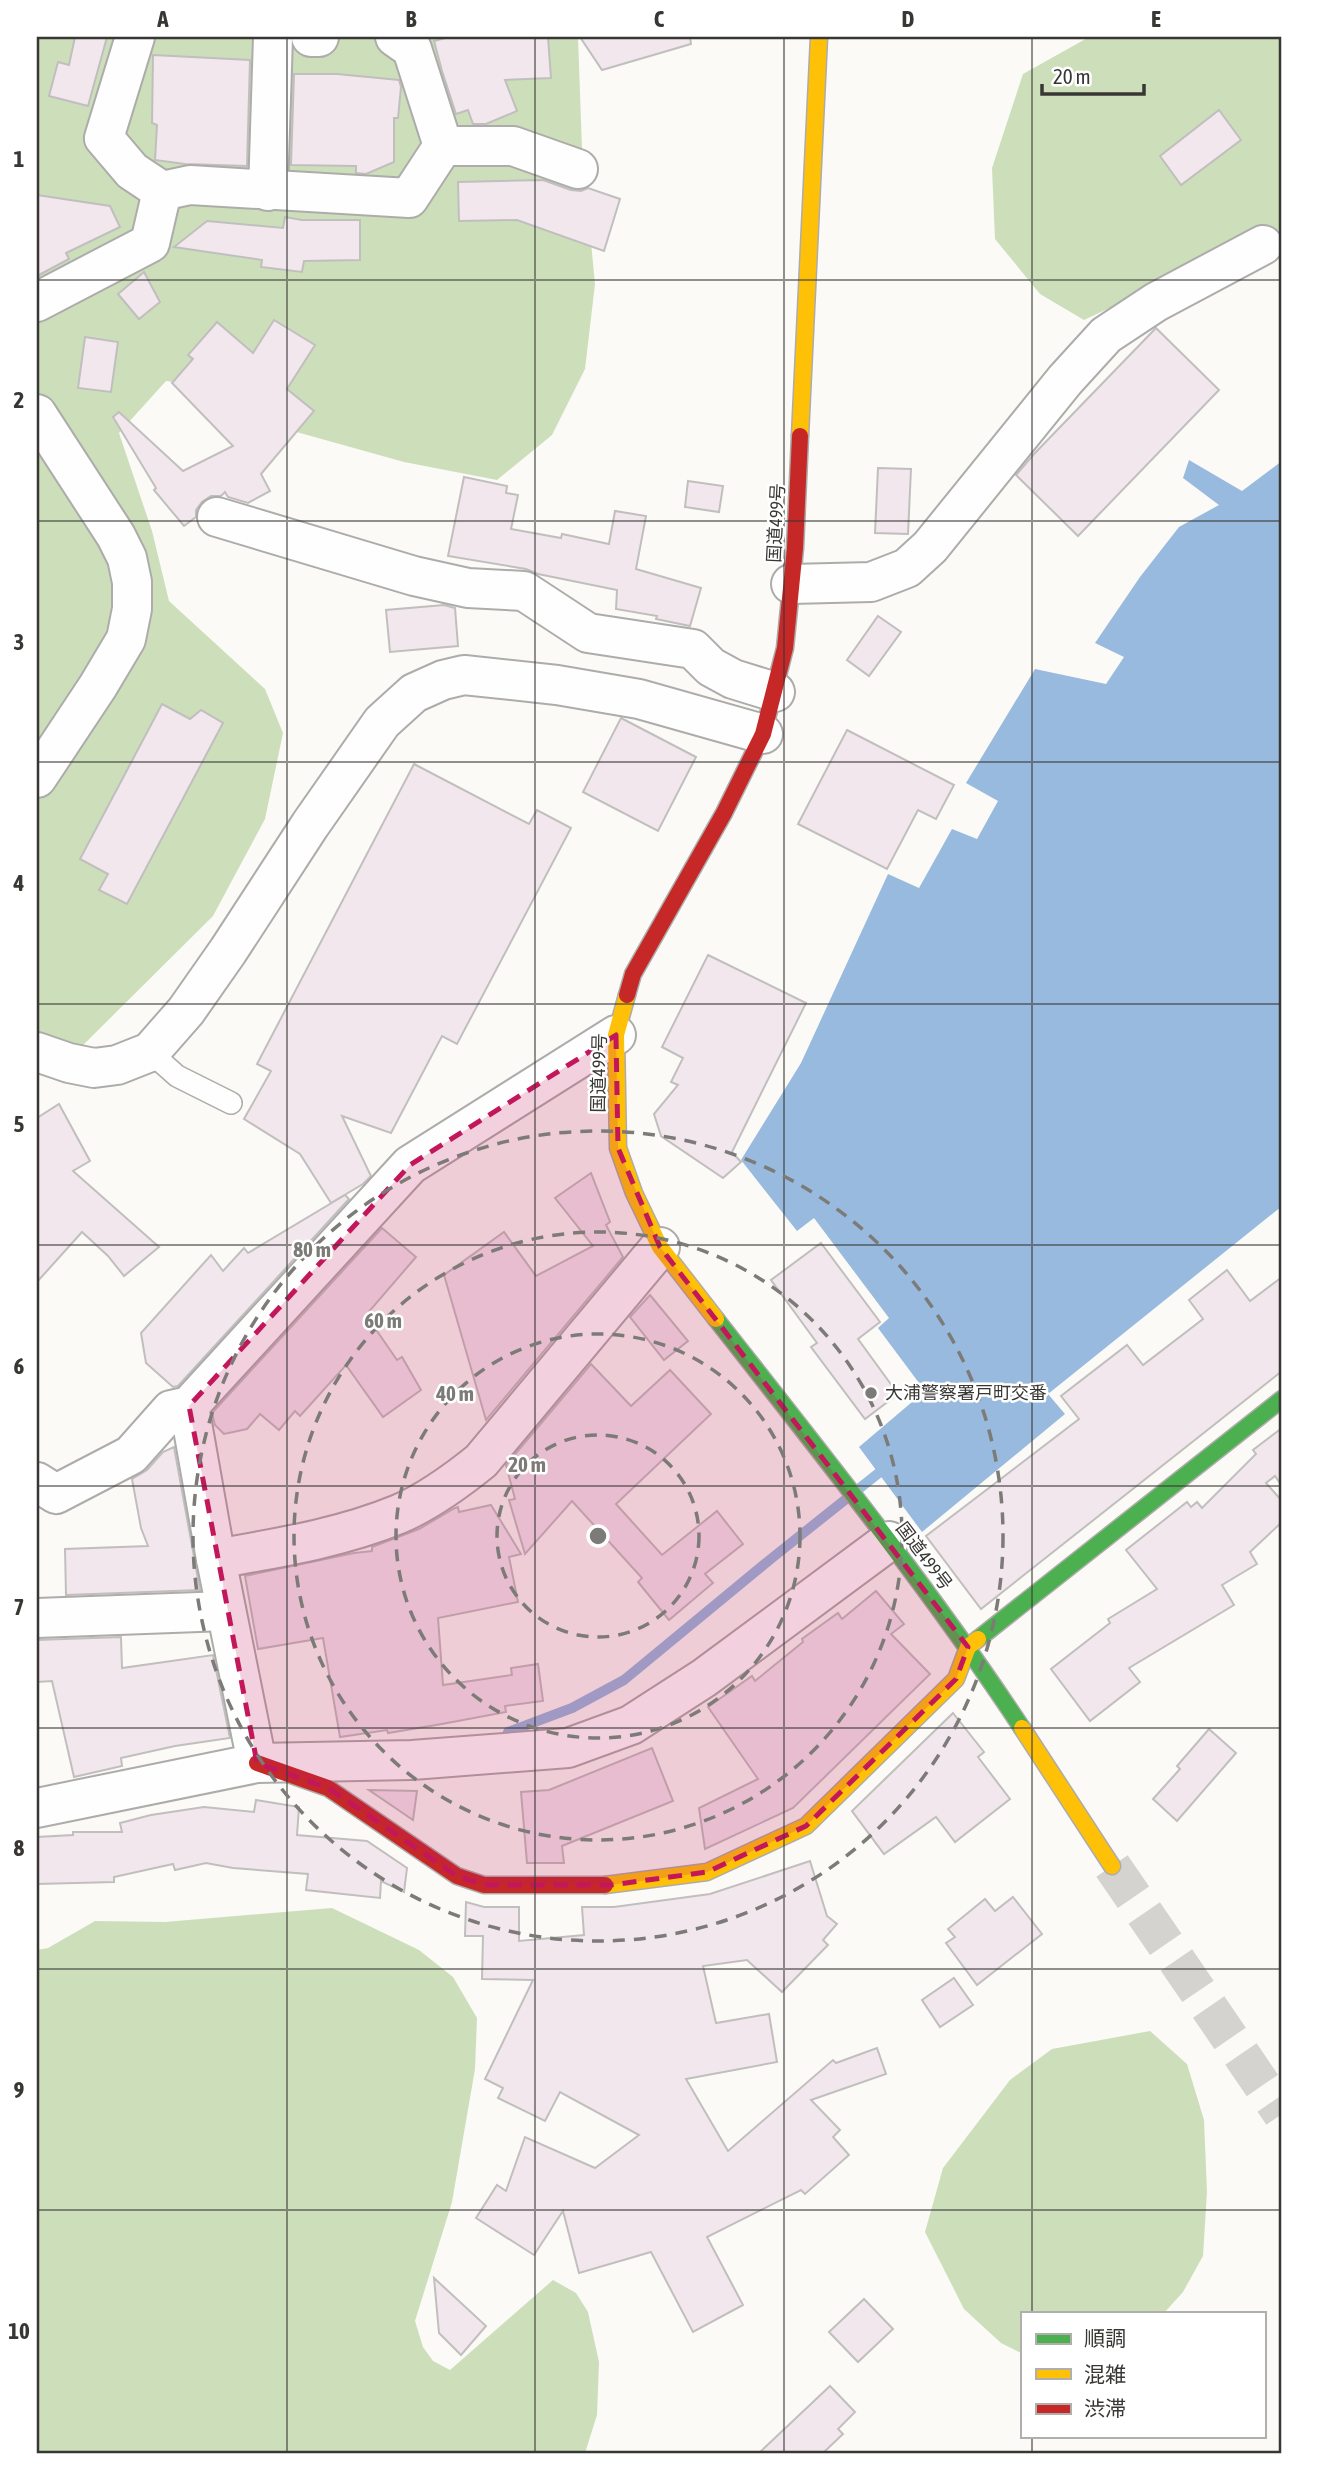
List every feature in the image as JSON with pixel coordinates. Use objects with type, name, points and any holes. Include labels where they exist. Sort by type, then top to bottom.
[{"type":"main road","name":"国道499号","points":[[819,37],[791,584],[785,648],[763,734],[724,813],[633,974],[616,1035],[618,1148],[634,1193],[660,1247],[968,1647],[1112,1866]]},
{"type":"main road","points":[[257,1763],[328,1788],[457,1876],[484,1885],[611,1885],[707,1872],[806,1826],[956,1679],[968,1647],[1282,1399]]},
{"type":"street","points":[[135,37],[104,138],[132,171],[162,191],[190,185],[409,198],[443,146]]},
{"type":"street","points":[[268,191],[273,37]]},
{"type":"street","points":[[311,37],[319,37]]},
{"type":"street","points":[[395,37],[412,49],[443,146]]},
{"type":"street","points":[[443,146],[513,146],[578,169]]},
{"type":"street","points":[[37,302],[150,243],[162,191]]},
{"type":"street","points":[[791,584],[870,582],[907,568],[930,547],[1065,380],[1106,335],[1156,302],[1263,245]]},
{"type":"street","points":[[37,414],[117,536],[127,558],[132,582],[132,609],[126,639],[37,778]]},
{"type":"street","points":[[217,517],[414,576],[468,588],[524,591],[588,633],[693,649],[711,667],[733,679],[775,692]]},
{"type":"street","points":[[37,1052],[94,1068],[117,1065],[150,1052],[186,1011],[382,722],[414,693],[443,680],[464,675],[557,685],[639,699],[763,734]]},
{"type":"street","points":[[37,1482],[55,1494],[131,1455],[171,1410],[190,1406],[410,1165],[616,1035]]},
{"type":"street","points":[[216,1559],[310,1541],[393,1516],[448,1488],[481,1461],[660,1247]]},
{"type":"street","points":[[190,1406],[216,1559],[257,1763]]},
{"type":"street","points":[[37,1808],[257,1763],[412,1760],[568,1748],[631,1725],[694,1685],[889,1541]]},
{"type":"street","points":[[37,1618],[226,1611]]},
{"type":"lane","points":[[150,1052],[177,1076],[231,1103]]},
{"type":"highlighted area","points":[[616,1035],[618,1148],[660,1247],[968,1647],[956,1679],[806,1826],[707,1872],[611,1885],[484,1885],[457,1876],[328,1788],[257,1763],[189,1406],[410,1165]]},
{"type":"green space","points":[[37,37],[578,37],[582,149],[595,284],[585,369],[552,435],[497,480],[404,462],[275,426],[202,386],[166,381],[119,433],[152,531],[169,601],[265,689],[283,733],[265,819],[213,916],[64,1064],[37,1066]]},
{"type":"green space","points":[[1089,37],[1282,37],[1282,229],[1084,320],[1040,294],[995,239],[992,168],[1023,74]]},
{"type":"green space","points":[[332,1908],[419,1950],[453,1977],[477,2018],[475,2069],[452,2202],[415,2321],[423,2347],[433,2361],[450,2370],[553,2280],[576,2293],[588,2312],[599,2362],[597,2415],[585,2453],[37,2453],[37,1950],[48,1948],[95,1921],[165,1922]]},
{"type":"green space","points":[[1150,2031],[1187,2064],[1204,2120],[1207,2192],[1203,2256],[1183,2292],[1165,2312],[1021,2312],[1021,2353],[1001,2343],[964,2309],[925,2232],[943,2168],[1010,2080],[1052,2049]]},
{"type":"water","points":[[1189,460],[1242,491],[1282,461],[1282,1206],[1048,1394],[1065,1414],[922,1532],[859,1447],[925,1391],[878,1328],[889,1318],[814,1218],[797,1231],[741,1160],[801,1063],[888,874],[919,888],[952,829],[977,839],[998,801],[966,783],[1035,669],[1106,684],[1124,657],[1095,643],[1140,577],[1179,527],[1219,505],[1183,478]]},
{"type":"building","points":[[75,37],[107,37],[88,106],[49,96],[58,62],[69,65]]},
{"type":"building","points":[[449,37],[548,37],[551,78],[505,80],[517,111],[486,124],[473,124],[468,110],[456,114],[442,71],[434,41]]},
{"type":"building","points":[[580,37],[690,37],[691,44],[602,70]]},
{"type":"building","points":[[153,55],[250,60],[247,166],[155,160],[157,125],[152,123]]},
{"type":"building","points":[[294,74],[337,74],[399,80],[401,87],[398,118],[394,118],[394,162],[366,174],[356,173],[356,166],[291,165]]},
{"type":"building","points":[[1219,110],[1241,140],[1181,185],[1160,156]]},
{"type":"building","points":[[543,180],[571,190],[581,191],[588,188],[620,199],[604,251],[517,220],[459,221],[458,182]]},
{"type":"building","points":[[37,195],[110,206],[120,227],[66,253],[69,259],[37,276]]},
{"type":"building","points":[[285,217],[302,220],[360,220],[360,260],[304,261],[302,272],[261,267],[262,260],[174,247],[207,221],[283,228]]},
{"type":"building","points":[[144,272],[160,302],[139,319],[118,294]]},
{"type":"building","points":[[274,320],[315,345],[287,389],[314,411],[261,474],[270,491],[248,503],[228,497],[225,492],[221,496],[211,496],[196,510],[196,517],[184,526],[154,490],[156,488],[113,417],[119,412],[183,471],[233,446],[172,383],[193,359],[188,355],[217,322],[253,353]]},
{"type":"building","points":[[1156,328],[1219,390],[1078,536],[1016,475]]},
{"type":"building","points":[[85,337],[118,342],[111,392],[78,388]]},
{"type":"building","points":[[878,468],[911,469],[908,534],[875,533]]},
{"type":"building","points":[[464,477],[507,486],[506,493],[518,495],[511,529],[561,538],[562,534],[609,544],[615,511],[646,516],[636,569],[701,588],[690,626],[656,619],[657,616],[616,609],[617,590],[538,574],[526,569],[448,556]]},
{"type":"building","points":[[688,481],[723,486],[719,512],[685,507]]},
{"type":"building","points":[[444,605],[455,608],[458,646],[390,652],[386,610]]},
{"type":"building","points":[[878,616],[901,632],[869,676],[847,660]]},
{"type":"building","points":[[162,704],[190,719],[201,710],[223,723],[127,904],[99,890],[108,874],[80,859]]},
{"type":"building","points":[[621,718],[696,757],[658,831],[583,792]]},
{"type":"building","points":[[847,730],[954,785],[936,819],[918,810],[887,869],[798,824]]},
{"type":"building","points":[[414,764],[529,824],[537,810],[571,828],[457,1044],[442,1036],[391,1133],[342,1116],[371,1176],[363,1184],[331,1203],[300,1154],[244,1119],[271,1071],[257,1064]]},
{"type":"building","points":[[708,955],[806,1003],[732,1152],[741,1162],[723,1178],[661,1136],[654,1114],[678,1085],[671,1082],[683,1058],[662,1047]]},
{"type":"building","points":[[59,1104],[90,1161],[73,1171],[159,1247],[124,1276],[108,1256],[82,1232],[37,1282],[37,1118]]},
{"type":"building","points":[[591,1173],[610,1222],[606,1225],[623,1257],[486,1420],[444,1275],[504,1232],[536,1276],[593,1246],[555,1198]]},
{"type":"building","points":[[345,1195],[349,1199],[178,1386],[173,1387],[146,1363],[141,1333],[211,1255],[223,1271],[244,1248],[248,1253]]},
{"type":"building","points":[[382,1228],[416,1257],[366,1315],[397,1360],[402,1357],[421,1390],[383,1417],[346,1365],[300,1416],[295,1411],[279,1430],[260,1414],[247,1429],[224,1434],[215,1425],[212,1413]]},
{"type":"building","points":[[821,1243],[880,1322],[858,1339],[898,1394],[865,1419],[811,1347],[817,1343],[771,1280]]},
{"type":"building","points":[[1227,1270],[1250,1301],[1282,1277],[1282,1371],[981,1609],[926,1536],[1079,1419],[1061,1396],[1127,1345],[1143,1365],[1203,1319],[1189,1300]]},
{"type":"building","points":[[650,1295],[688,1341],[664,1360],[630,1317]]},
{"type":"building","points":[[591,1364],[631,1406],[670,1370],[711,1414],[616,1504],[662,1555],[717,1511],[743,1544],[705,1574],[713,1583],[669,1620],[638,1582],[642,1578],[572,1501],[525,1554],[509,1500],[515,1499],[506,1465]]},
{"type":"building","points":[[1282,1428],[1282,1486],[1275,1476],[1266,1483],[1282,1501],[1282,1522],[1250,1552],[1257,1564],[1222,1585],[1234,1605],[1129,1668],[1140,1682],[1090,1721],[1051,1669],[1110,1623],[1108,1619],[1157,1589],[1126,1550],[1187,1502],[1191,1507],[1197,1502],[1202,1508],[1256,1454],[1253,1450]]},
{"type":"building","points":[[174,1447],[200,1590],[66,1595],[65,1549],[148,1546],[141,1528],[132,1479],[147,1470],[163,1452]]},
{"type":"building","points":[[491,1505],[521,1554],[509,1557],[518,1602],[438,1618],[443,1685],[512,1675],[511,1668],[538,1664],[543,1701],[505,1706],[506,1712],[442,1724],[388,1733],[387,1730],[340,1737],[323,1638],[258,1649],[245,1576],[372,1551],[372,1547],[419,1529],[455,1508],[458,1507],[459,1512]]},
{"type":"building","points":[[876,1591],[904,1624],[891,1634],[930,1674],[793,1808],[705,1849],[699,1808],[758,1779],[708,1707],[752,1676],[755,1681],[803,1642],[802,1639],[838,1613],[842,1619]]},
{"type":"building","points":[[121,1637],[122,1668],[213,1655],[230,1738],[121,1758],[122,1766],[74,1777],[52,1681],[37,1682],[37,1640]]},
{"type":"building","points":[[953,1713],[984,1752],[978,1757],[1010,1799],[955,1842],[936,1817],[884,1854],[852,1811]]},
{"type":"building","points":[[1209,1729],[1236,1753],[1177,1821],[1153,1799],[1180,1769],[1177,1766]]},
{"type":"building","points":[[652,1748],[673,1801],[562,1846],[564,1863],[527,1863],[521,1792],[549,1790]]},
{"type":"building","points":[[369,1790],[417,1791],[413,1820]]},
{"type":"building","points":[[256,1800],[299,1807],[297,1835],[367,1841],[407,1868],[404,1892],[381,1881],[380,1898],[306,1890],[308,1874],[206,1863],[175,1870],[173,1864],[114,1877],[114,1882],[37,1884],[37,1837],[73,1835],[73,1832],[122,1832],[120,1823],[204,1807],[254,1812]]},
{"type":"building","points":[[810,1861],[827,1916],[837,1924],[823,1940],[828,1945],[782,1992],[747,1960],[703,1966],[716,2023],[769,2014],[777,2062],[686,2079],[728,2151],[833,2060],[836,2063],[877,2048],[886,2074],[811,2100],[840,2130],[833,2137],[849,2155],[805,2194],[801,2190],[707,2237],[743,2305],[693,2332],[651,2252],[579,2273],[563,2211],[534,2255],[476,2218],[497,2185],[506,2191],[525,2137],[595,2168],[639,2135],[560,2092],[545,2121],[498,2098],[503,2088],[485,2079],[533,1980],[482,1979],[483,1936],[465,1936],[466,1902],[484,1907],[519,1907],[519,1941],[584,1935],[582,1907],[614,1907],[710,1894]]},
{"type":"building","points":[[1013,1897],[1042,1934],[977,1985],[946,1943],[955,1937],[948,1929],[985,1899],[995,1911]]},
{"type":"building","points":[[954,1978],[973,2005],[940,2027],[922,2000]]},
{"type":"building","points":[[434,2278],[486,2326],[461,2355],[439,2333]]},
{"type":"building","points":[[864,2299],[893,2329],[858,2362],[829,2332]]},
{"type":"building","points":[[830,2386],[855,2412],[838,2429],[843,2434],[823,2453],[759,2453]]},
{"type":"waterway","points":[[508,1732],[572,1708],[624,1680],[890,1464]]},
{"type":"tunnel","points":[[1112,1866],[1282,2114]]},
{"type":"traffic: fast","points":[[716,1319],[912,1572],[1022,1728]]},
{"type":"traffic: fast","points":[[978,1639],[1282,1399]]},
{"type":"traffic: slow","points":[[800,436],[819,37]]},
{"type":"traffic: slow","points":[[627,995],[616,1035],[618,1148],[634,1193],[660,1247],[716,1319]]},
{"type":"traffic: slow","points":[[605,1885],[707,1872],[806,1826],[956,1679],[968,1647],[978,1639]]},
{"type":"traffic: slow","points":[[1022,1728],[1112,1866]]},
{"type":"traffic: jam","points":[[627,995],[633,974],[724,813],[763,734],[785,648],[795,548],[800,436]]},
{"type":"traffic: jam","points":[[257,1763],[328,1788],[457,1876],[484,1885],[605,1885]]},
{"type":"place","name":"大浦警察署戸町交番","points":[[871,1393]]}]
